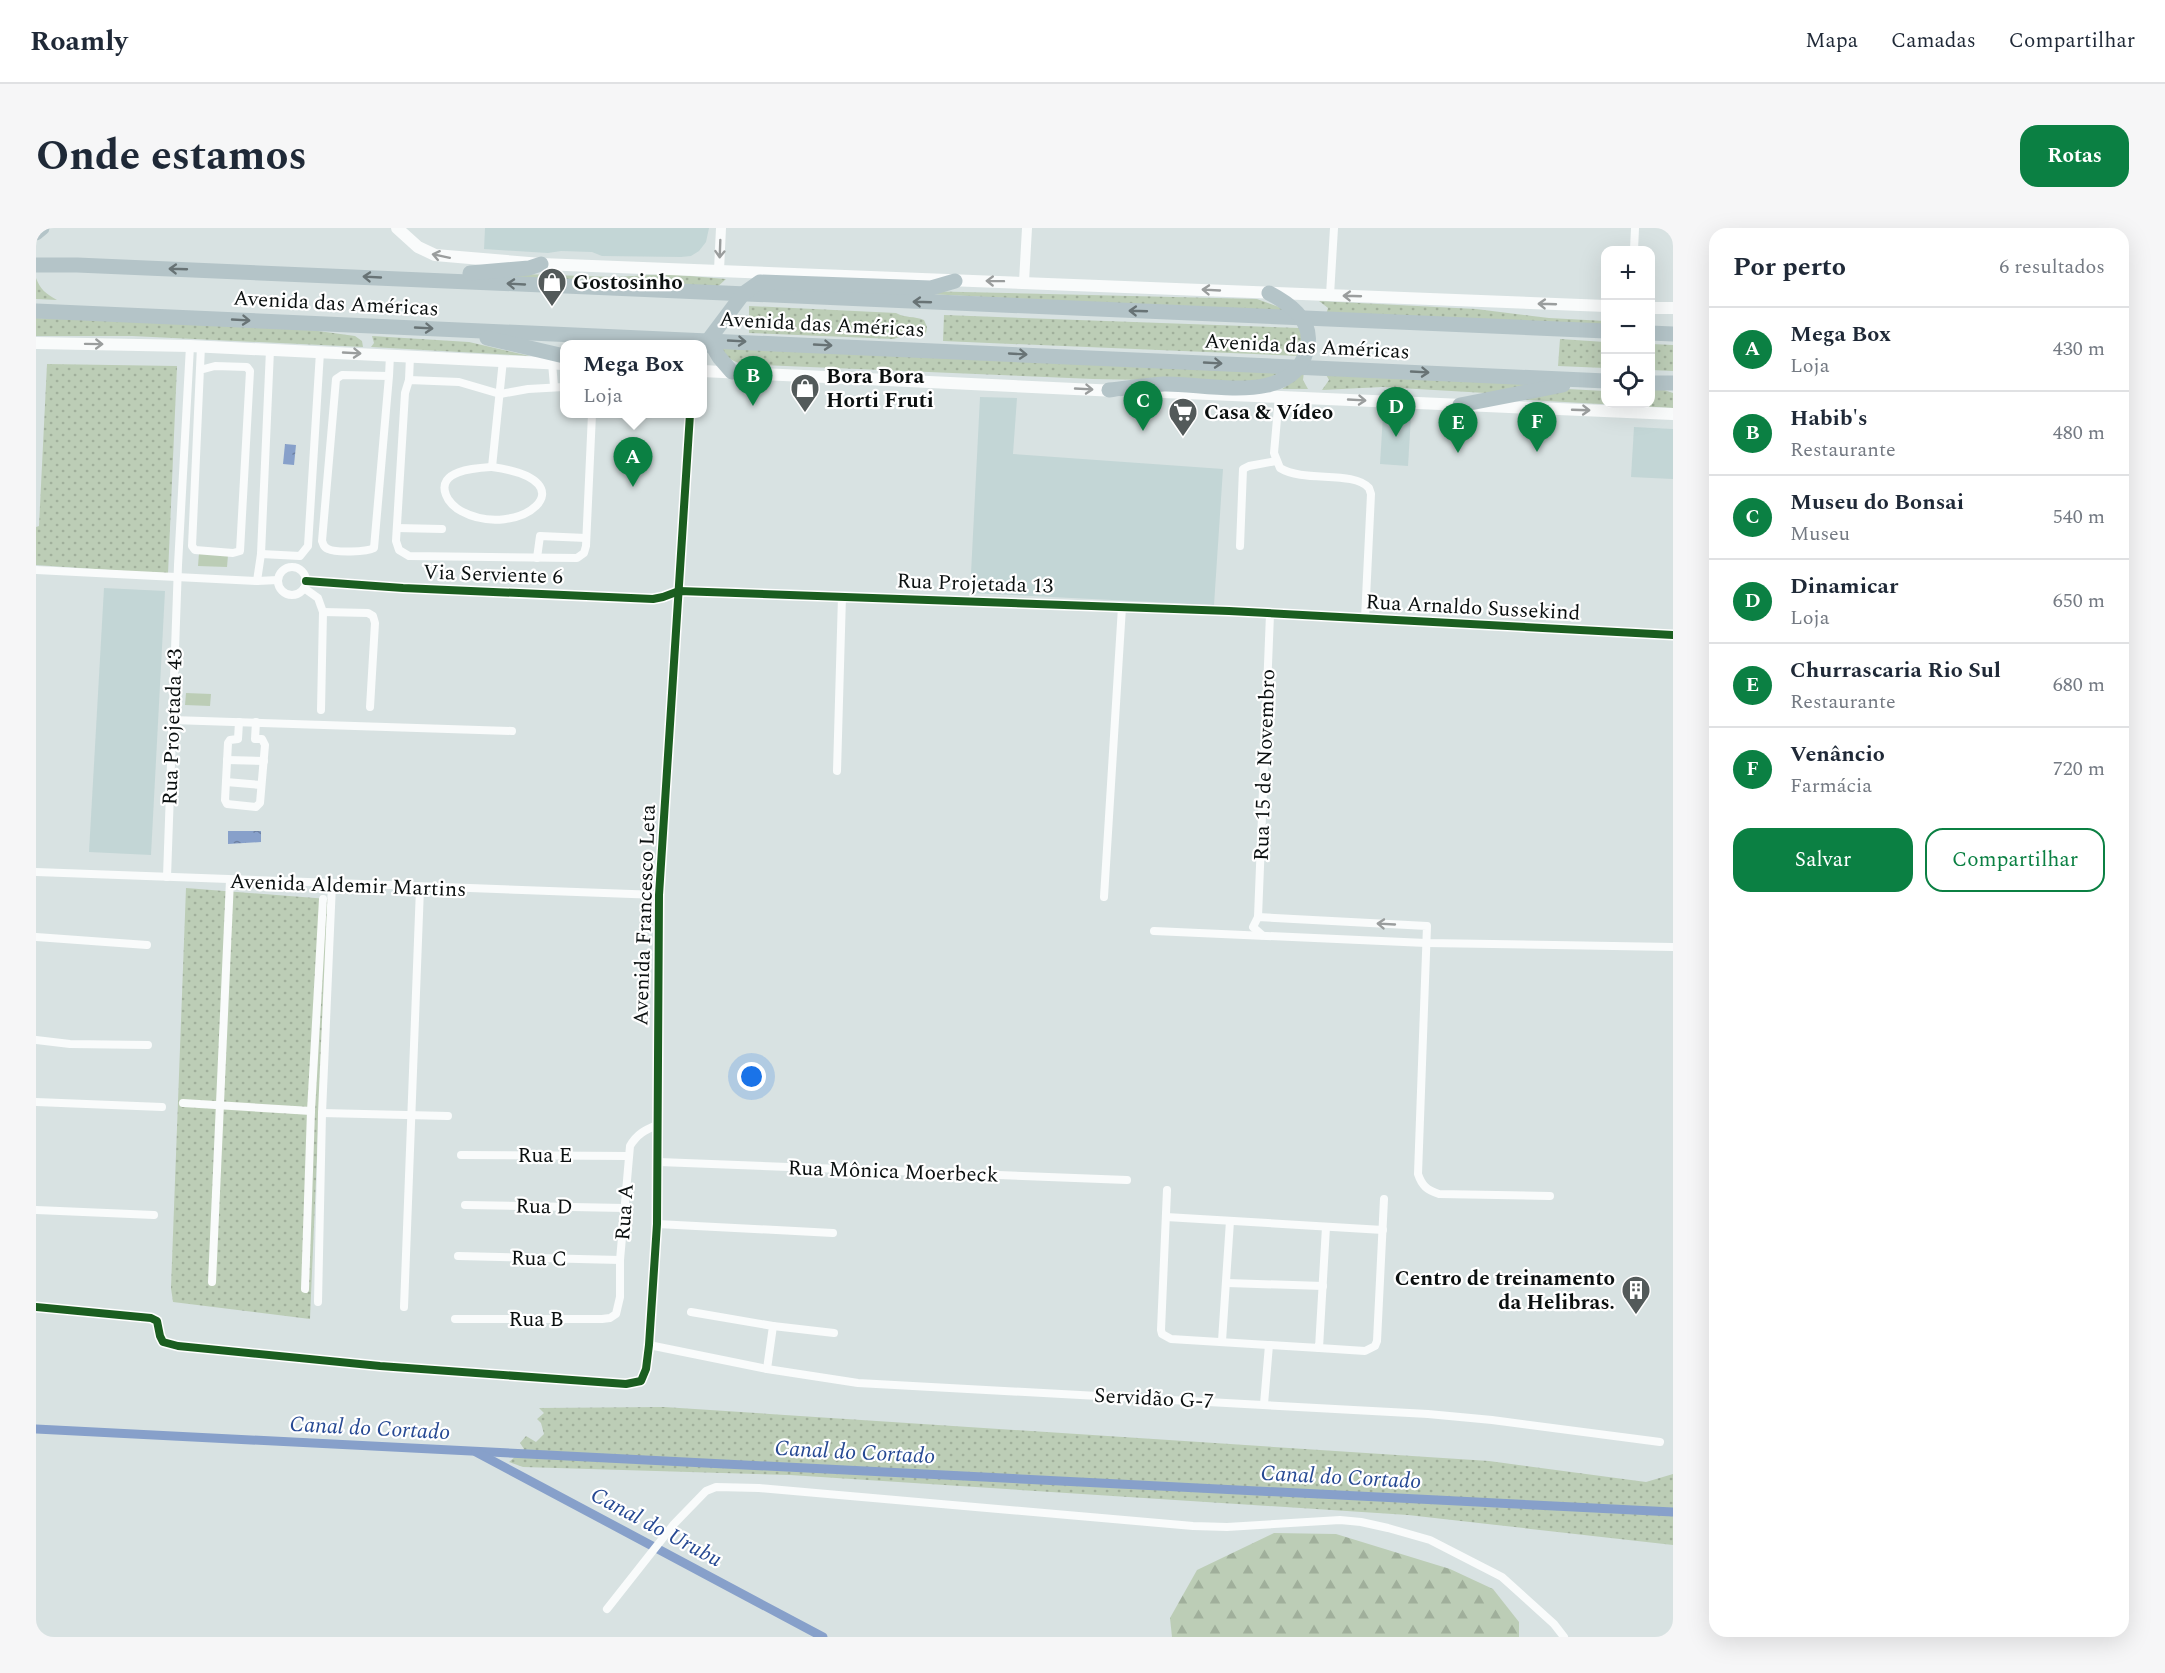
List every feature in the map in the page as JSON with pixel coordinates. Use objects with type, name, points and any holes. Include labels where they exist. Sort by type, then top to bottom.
[{"type":"highway","points":[[36,232],[42,228]]},
{"type":"highway","points":[[431,280],[442,276],[529,268],[541,264]]},
{"type":"highway","name":"Avenida das Américas","points":[[36,265],[1601,331]]},
{"type":"highway","points":[[707,343],[743,294],[760,282],[931,288],[955,280]]},
{"type":"highway","points":[[1109,390],[1164,384],[1258,388],[1285,379],[1298,366],[1307,352],[1309,338],[1302,318],[1288,304],[1269,292]]},
{"type":"highway","name":"Avenida das Américas","points":[[36,310],[634,340]]},
{"type":"highway","points":[[455,330],[560,361]]},
{"type":"highway","points":[[1655,333],[1673,334]]},
{"type":"highway","name":"Avenida das Américas","points":[[707,344],[1298,366],[1601,381]]},
{"type":"highway","points":[[707,345],[732,372]]},
{"type":"highway","points":[[1460,405],[1587,381]]},
{"type":"highway","points":[[1655,382],[1673,383]]},
{"type":"main road","points":[[398,228],[418,247],[435,255],[541,264],[1601,306]]},
{"type":"main road","points":[[1655,308],[1673,308]]},
{"type":"main road","points":[[36,343],[196,346],[560,361]]},
{"type":"main road","points":[[707,371],[1673,414]]},
{"type":"street","points":[[719,270],[721,228]]},
{"type":"street","points":[[1024,282],[1027,228]]},
{"type":"street","points":[[1330,295],[1334,228]]},
{"type":"street","points":[[1634,246],[1635,228]]},
{"type":"street","points":[[196,346],[200,370],[192,546],[195,550],[234,553],[240,551],[250,371],[247,367],[215,366],[200,370]]},
{"type":"street","name":"Rua Projetada 43","points":[[166,878],[178,576],[196,346]]},
{"type":"street","points":[[257,581],[261,554],[270,350]]},
{"type":"street","points":[[261,554],[300,555],[308,546],[320,352]]},
{"type":"street","points":[[389,376],[342,375],[336,380],[322,541],[329,550],[368,551],[374,548],[389,376],[390,355]]},
{"type":"street","points":[[410,356],[409,380],[405,393],[396,541],[399,550],[409,556],[578,558],[584,553],[586,538],[592,418]]},
{"type":"street","points":[[492,467],[503,360]]},
{"type":"street","points":[[554,386],[560,361]]},
{"type":"street","points":[[409,380],[459,382],[500,394],[560,387]]},
{"type":"street","points":[[1279,396],[1274,453],[1280,468],[1288,472],[1359,481],[1369,488],[1371,494],[1365,619]]},
{"type":"street","name":"Avenida Francesco Leta","points":[[36,1307],[151,1318],[156,1321],[163,1342],[178,1346],[392,1367],[626,1383],[641,1381],[644,1376],[649,1345],[657,1224],[659,896],[690,418]]},
{"type":"street","points":[[1240,546],[1243,469],[1276,461]]},
{"type":"street","points":[[492,467],[508,469],[540,484],[543,492],[541,501],[525,514],[495,520],[478,518],[461,511],[446,498],[445,483],[449,477],[473,468],[492,467]]},
{"type":"street","points":[[397,528],[442,529]]},
{"type":"street","points":[[537,558],[540,536],[586,538]]},
{"type":"street","points":[[305,584],[297,594],[287,594],[280,589],[278,580],[282,571],[290,567],[302,572],[305,584],[318,598],[323,612],[321,710]]},
{"type":"street","points":[[36,570],[257,581],[278,580]]},
{"type":"street","name":"Via Serviente 6","points":[[305,584],[653,598],[679,591]]},
{"type":"street","name":"Rua Projetada 13","points":[[679,591],[1270,614]]},
{"type":"street","points":[[837,771],[842,596]]},
{"type":"street","points":[[1104,897],[1122,607]]},
{"type":"street","points":[[323,612],[368,613],[373,616],[375,623],[370,707]]},
{"type":"street","name":"Rua Arnaldo Sussekind","points":[[1270,614],[1673,635]]},
{"type":"street","name":"Rua 15 de Novembro","points":[[1258,917],[1270,614]]},
{"type":"street","points":[[172,720],[512,731]]},
{"type":"street","points":[[238,739],[239,722]]},
{"type":"street","points":[[255,739],[256,722]]},
{"type":"street","points":[[255,739],[262,739],[264,742],[260,803],[255,807],[227,804],[225,800],[228,743],[231,740],[255,739]]},
{"type":"street","points":[[227,760],[264,762]]},
{"type":"street","points":[[226,782],[261,785]]},
{"type":"street","name":"Avenida Aldemir Martins","points":[[36,872],[659,896]]},
{"type":"street","points":[[213,1282],[230,880]]},
{"type":"street","points":[[318,1302],[322,1113],[332,884]]},
{"type":"street","points":[[404,1307],[420,888]]},
{"type":"street","points":[[305,1289],[311,1111],[323,899]]},
{"type":"street","points":[[1262,935],[1253,927],[1258,917],[1427,926],[1418,1174],[1421,1184],[1428,1191],[1438,1194],[1550,1196]]},
{"type":"street","points":[[1154,931],[1426,943],[1673,947]]},
{"type":"street","points":[[36,937],[147,945]]},
{"type":"street","points":[[36,1040],[70,1044],[148,1046]]},
{"type":"street","points":[[36,1102],[162,1107]]},
{"type":"street","points":[[183,1103],[311,1111]]},
{"type":"street","points":[[322,1113],[448,1116]]},
{"type":"street","name":"Rua A","points":[[616,1314],[620,1297],[620,1260],[628,1156],[635,1138],[657,1125]]},
{"type":"street","name":"Rua E","points":[[461,1155],[628,1156]]},
{"type":"street","name":"Rua Mônica Moerbeck","points":[[659,1162],[1127,1180]]},
{"type":"street","points":[[1167,1190],[1162,1334],[1170,1339],[1365,1351],[1371,1350],[1377,1341],[1384,1199]]},
{"type":"street","name":"Rua D","points":[[465,1205],[624,1208]]},
{"type":"street","points":[[36,1210],[154,1215]]},
{"type":"street","points":[[1166,1217],[1383,1230]]},
{"type":"street","points":[[1222,1341],[1230,1221]]},
{"type":"street","points":[[657,1224],[833,1233]]},
{"type":"street","points":[[1319,1348],[1326,1227]]},
{"type":"street","name":"Rua C","points":[[458,1256],[620,1260]]},
{"type":"street","points":[[1227,1282],[1323,1286]]},
{"type":"street","points":[[691,1312],[773,1326],[834,1333]]},
{"type":"street","name":"Rua B","points":[[455,1319],[602,1319],[616,1314]]},
{"type":"street","points":[[767,1369],[773,1326]]},
{"type":"street","name":"Servidão G-7","points":[[649,1345],[767,1369],[858,1383],[1264,1404],[1492,1420],[1660,1442]]},
{"type":"street","points":[[1264,1404],[1269,1345]]},
{"type":"street","points":[[607,1609],[698,1497],[716,1487],[759,1488],[1193,1526],[1227,1527],[1309,1521],[1361,1522],[1430,1540],[1502,1577],[1554,1624],[1564,1637]]},
{"type":"shaded area","points":[[485,228],[709,228],[706,242],[699,251],[691,256],[681,257],[602,256],[592,252],[548,253],[484,249]]},
{"type":"shaded area","points":[[980,397],[1017,398],[1013,454],[1223,469],[1214,605],[970,593]]},
{"type":"shaded area","points":[[1383,415],[1411,416],[1408,466],[1380,464]]},
{"type":"shaded area","points":[[1634,427],[1673,429],[1673,479],[1631,477]]},
{"type":"shaded area","points":[[104,588],[165,591],[151,855],[89,852]]},
{"type":"green space","points":[[521,274],[615,277],[666,274],[726,279],[715,289],[502,277]]},
{"type":"green space","points":[[36,278],[44,291],[57,300],[36,299]]},
{"type":"green space","points":[[780,286],[1257,299],[1279,307],[1287,313]]},
{"type":"green space","points":[[1319,301],[1476,309],[1549,318],[1601,321],[1601,326],[1326,314],[1328,308]]},
{"type":"green space","points":[[749,306],[896,313],[924,320],[927,327],[926,333],[921,337],[894,339],[749,333]]},
{"type":"green space","points":[[944,315],[1299,328],[1303,337],[1300,356],[943,341]]},
{"type":"green space","points":[[36,318],[289,327],[355,336],[362,341],[363,347],[132,336],[36,336]]},
{"type":"green space","points":[[372,336],[469,342],[530,356],[371,347],[374,343]]},
{"type":"green space","points":[[1560,339],[1601,342],[1601,368],[1558,366]]},
{"type":"green space","points":[[1655,344],[1673,345],[1673,371],[1655,370]]},
{"type":"green space","points":[[721,347],[1287,370],[1259,382],[1093,379],[741,364],[725,357]]},
{"type":"green space","points":[[47,364],[177,366],[168,574],[36,565],[36,527],[39,526]]},
{"type":"green space","points":[[1324,371],[1545,382],[1486,393],[1382,387],[1322,390],[1329,380]]},
{"type":"green space","points":[[1304,372],[1303,380],[1308,389],[1282,389]]},
{"type":"green space","points":[[1655,388],[1673,393],[1673,408],[1655,407]]},
{"type":"green space","points":[[1567,389],[1601,391],[1601,404],[1512,399]]},
{"type":"green space","points":[[199,553],[228,555],[227,567],[198,566]]},
{"type":"green space","points":[[186,693],[211,694],[210,706],[185,705]]},
{"type":"green space","points":[[186,888],[328,899],[310,1319],[173,1302],[171,1288]]},
{"type":"green space","points":[[664,1407],[1489,1461],[1646,1482],[1673,1474],[1673,1545],[1408,1515],[790,1475],[523,1467],[509,1462],[524,1449],[520,1443],[526,1436],[536,1442],[544,1434],[541,1423],[537,1419],[544,1413],[539,1408]]},
{"type":"green space","points":[[1274,1533],[1336,1534],[1450,1569],[1493,1589],[1519,1622],[1519,1637],[1172,1637],[1170,1618],[1197,1570]]},
{"type":"water","points":[[285,444],[296,445],[294,465],[283,464]]},
{"type":"water","points":[[228,831],[261,831],[261,842],[228,844]]},
{"type":"waterway","name":"Canal do Cortado","points":[[36,1429],[1673,1512]]},
{"type":"waterway","name":"Canal do Urubu","points":[[476,1452],[823,1637]]},
{"type":"cycle path","points":[[36,1307],[151,1318],[157,1321],[163,1342],[178,1346],[380,1366],[626,1384],[641,1381],[646,1369],[649,1345],[657,1224],[659,895],[690,418]]},
{"type":"cycle path","points":[[306,581],[403,588],[653,599],[679,591],[1229,611],[1673,635]]},
{"type":"place","name":"Gostosinho","points":[[552,308]]},
{"type":"place","name":"Habib's","points":[[753,406]]},
{"type":"place","name":"Bora Bora Horti Fruti","points":[[805,414]]},
{"type":"place","name":"Museu do Bonsai","points":[[1143,431]]},
{"type":"place","name":"Dinamicar","points":[[1396,437]]},
{"type":"place","name":"Casa & Vídeo","points":[[1183,438]]},
{"type":"place","name":"Venâncio","points":[[1537,452]]},
{"type":"place","name":"Churrascaria Rio Sul","points":[[1458,453]]},
{"type":"place","name":"Mega Box","points":[[633,487]]},
{"type":"place","name":"Centro de treinamento da Helibras.","points":[[1636,1316]]}]
